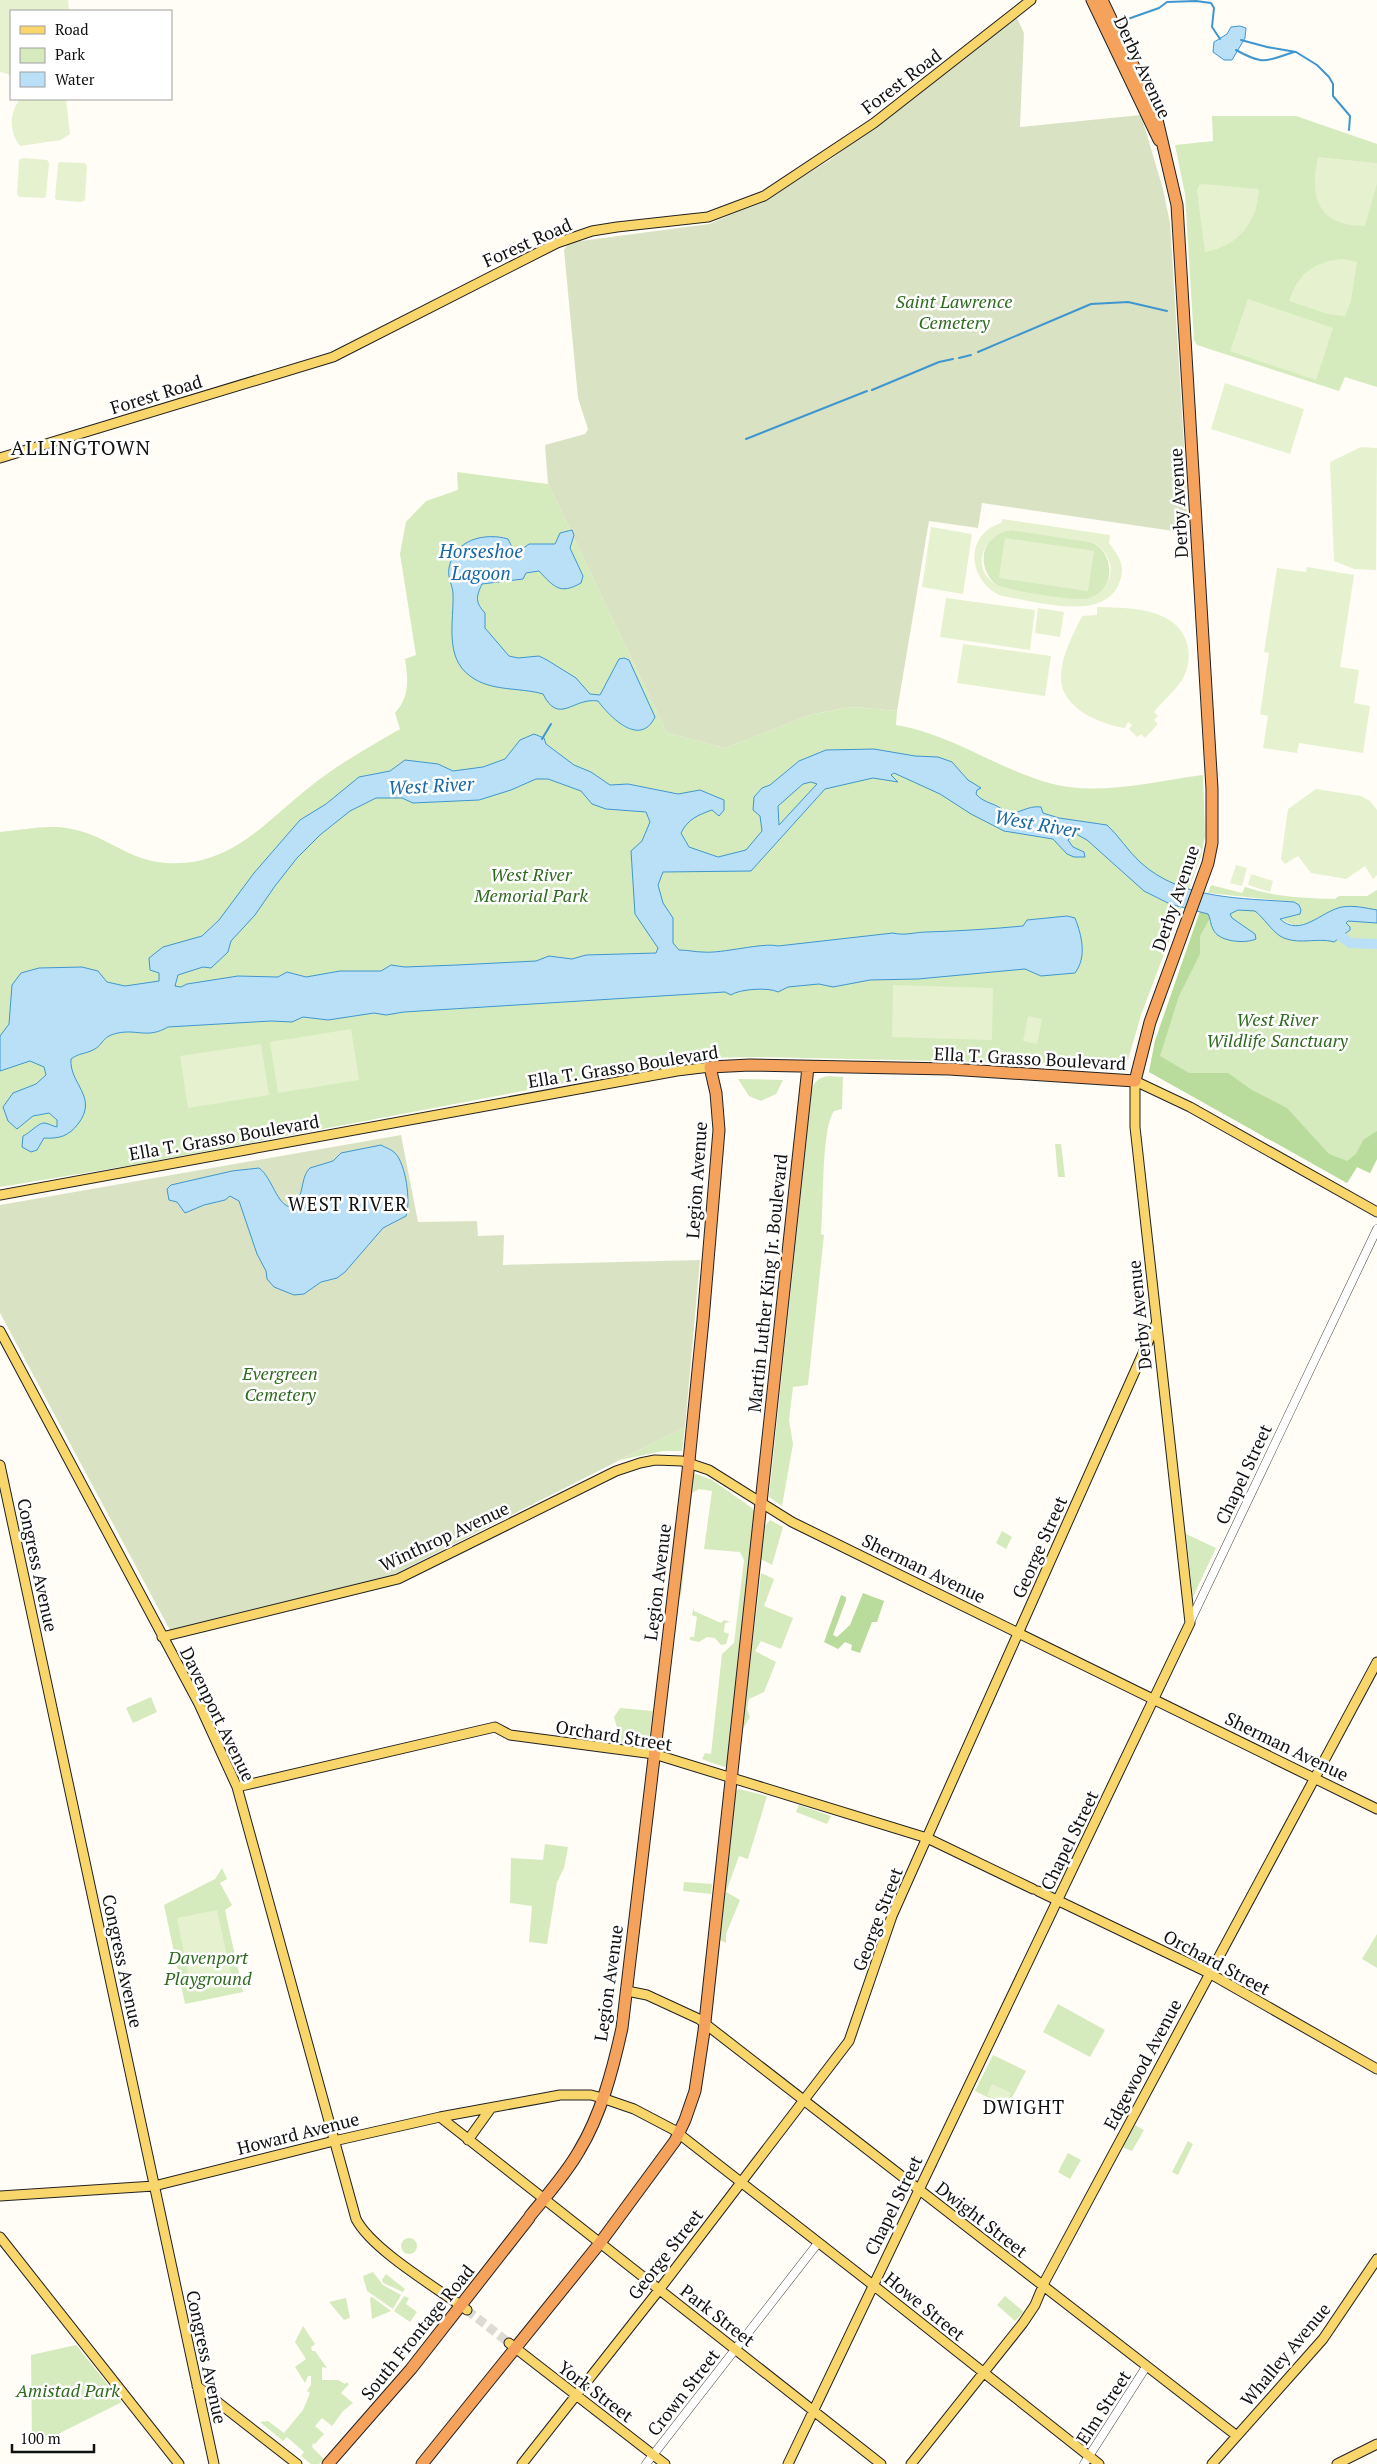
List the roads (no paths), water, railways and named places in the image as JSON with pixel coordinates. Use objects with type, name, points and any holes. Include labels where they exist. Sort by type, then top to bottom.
[{"type":"highway","name":"Derby Avenue","points":[[1092,0],[1155,111],[1174,186],[1179,220],[1212,780],[1212,843],[1202,882],[1150,1022],[1135,1081]]},
{"type":"highway","name":"Derby Avenue","points":[[1102,0],[1131,69]]},
{"type":"highway","name":"Ella T. Grasso Boulevard","points":[[710,1067],[950,1069],[1135,1081]]},
{"type":"highway","name":"Legion Avenue","points":[[602,2098],[618,2048],[627,1991],[689,1463],[718,1144],[717,1104],[710,1067]]},
{"type":"highway","name":"Martin Luther King Jr. Boulevard","points":[[422,2464],[513,2346],[600,2243],[679,2134],[695,2091],[731,1779],[808,1067]]},
{"type":"highway","name":"South Frontage Road","points":[[328,2464],[374,2414],[464,2308],[580,2151],[602,2098]]},
{"type":"main road","name":"Forest Road","points":[[0,458],[333,357],[557,242],[617,227],[708,217],[764,196],[874,122],[1031,0]]},
{"type":"main road","name":"Ella T. Grasso Boulevard","points":[[0,1195],[677,1071],[710,1067]]},
{"type":"main road","name":"Ella T. Grasso Boulevard","points":[[1135,1081],[1190,1107],[1377,1212]]},
{"type":"main road","name":"Derby Avenue","points":[[1135,1081],[1135,1128],[1176,1512],[1190,1623]]},
{"type":"main road","name":"George Street","points":[[522,2464],[659,2290],[849,2041],[892,1916],[1157,1322]]},
{"type":"main road","name":"Davenport Avenue","points":[[0,1331],[203,1712],[236,1787],[334,2141]]},
{"type":"main road","name":"Sherman Avenue","points":[[616,1471],[655,1460],[689,1463],[709,1470],[792,1522],[1377,1809]]},
{"type":"main road","name":"Congress Avenue","points":[[0,1465],[214,2464]]},
{"type":"main road","name":"Winthrop Avenue","points":[[162,1637],[398,1579],[616,1471]]},
{"type":"main road","name":"Chapel Street","points":[[788,2464],[1190,1623]]},
{"type":"main road","name":"Edgewood Avenue","points":[[912,2464],[1023,2323],[1035,2305],[1042,2286],[1377,1662]]},
{"type":"main road","name":"Orchard Street","points":[[236,1787],[496,1727],[510,1735],[654,1754],[927,1838],[1209,1973],[1377,2069]]},
{"type":"main road","name":"Dwight Street","points":[[627,1991],[659,2000],[686,2012],[704,2023],[1237,2436]]},
{"type":"main road","name":"Howard Avenue","points":[[0,2196],[154,2186],[334,2141],[440,2117],[560,2095],[591,2095],[602,2098]]},
{"type":"main road","name":"Howe Street","points":[[602,2098],[658,2120],[679,2134],[873,2285],[983,2373],[1087,2460],[1099,2464]]},
{"type":"main road","points":[[468,2140],[491,2108]]},
{"type":"main road","name":"Park Street","points":[[440,2117],[543,2200],[881,2464]]},
{"type":"main road","points":[[334,2141],[356,2219],[362,2228],[385,2250],[464,2308]]},
{"type":"main road","points":[[0,2237],[179,2464]]},
{"type":"main road","name":"Whalley Avenue","points":[[1212,2464],[1323,2339],[1377,2259]]},
{"type":"main road","name":"York Street","points":[[513,2346],[665,2464]]},
{"type":"main road","points":[[197,2386],[297,2464]]},
{"type":"main road","points":[[1337,2464],[1377,2444]]},
{"type":"street","name":"Chapel Street","points":[[1190,1623],[1377,1229]]},
{"type":"street","name":"Crown Street","points":[[646,2464],[818,2243]]},
{"type":"street","name":"Elm Street","points":[[1087,2460],[1146,2367]]},
{"type":"water","points":[[1240,26],[1246,28],[1245,38],[1232,60],[1224,60],[1213,52],[1214,42],[1227,34],[1231,27]]},
{"type":"water","name":"Horseshoe Lagoon","points":[[572,530],[574,535],[570,548],[583,576],[581,583],[574,587],[558,588],[539,571],[526,573],[523,579],[482,584],[478,602],[485,613],[485,628],[509,656],[518,658],[539,656],[576,678],[590,694],[600,695],[619,659],[629,660],[655,717],[649,726],[641,730],[625,727],[610,715],[598,701],[589,701],[561,709],[555,708],[549,703],[543,694],[487,685],[470,676],[462,668],[453,649],[453,594],[449,578],[449,568],[452,558],[457,551],[471,540],[499,537],[508,539],[513,549],[518,552],[529,544],[555,544],[560,533]]},
{"type":"water","name":"West River","points":[[534,734],[544,738],[546,744],[574,765],[591,772],[610,785],[628,784],[678,794],[700,790],[724,800],[724,810],[719,816],[712,810],[702,814],[690,821],[681,833],[689,847],[718,857],[746,850],[762,831],[760,816],[753,810],[754,797],[762,788],[770,785],[799,761],[826,750],[874,749],[915,756],[938,757],[952,762],[968,780],[981,788],[977,790],[976,794],[979,797],[999,807],[1006,813],[1015,813],[1031,807],[1041,807],[1043,813],[1059,818],[1107,825],[1140,862],[1174,884],[1213,895],[1233,898],[1294,902],[1299,905],[1300,914],[1280,919],[1288,924],[1303,925],[1334,909],[1351,906],[1377,910],[1377,923],[1348,921],[1346,923],[1350,930],[1334,942],[1321,940],[1300,941],[1280,936],[1255,911],[1238,910],[1230,914],[1232,918],[1255,934],[1256,939],[1251,941],[1232,941],[1220,937],[1216,933],[1208,914],[1170,904],[1144,891],[1087,840],[1076,834],[1068,840],[1073,847],[1084,852],[1085,857],[1074,857],[1067,854],[1053,839],[1004,831],[971,814],[940,794],[894,773],[891,775],[898,782],[873,778],[825,789],[751,871],[663,872],[658,885],[663,903],[673,918],[673,943],[679,950],[711,952],[893,933],[906,934],[1023,926],[1027,920],[1067,916],[1075,918],[1082,946],[1081,960],[1075,973],[1041,976],[1025,969],[918,979],[870,980],[833,987],[819,984],[788,987],[778,992],[754,989],[740,991],[731,995],[725,992],[404,1012],[386,1015],[374,1013],[328,1020],[303,1017],[292,1022],[271,1021],[168,1027],[161,1031],[148,1033],[118,1033],[108,1036],[93,1050],[71,1059],[74,1076],[82,1091],[85,1106],[84,1114],[75,1128],[63,1136],[44,1138],[37,1150],[31,1152],[22,1147],[23,1136],[42,1123],[57,1127],[57,1120],[49,1113],[33,1116],[17,1129],[8,1121],[3,1107],[13,1093],[36,1084],[46,1075],[44,1067],[30,1061],[0,1071],[0,1036],[9,1024],[12,985],[21,973],[39,968],[82,967],[98,971],[107,982],[125,986],[159,981],[159,973],[150,970],[149,958],[163,947],[202,936],[219,920],[254,873],[300,820],[326,804],[359,777],[390,771],[405,760],[438,764],[453,771],[483,767],[505,759],[520,740]],"holes":[[[536,779],[548,779],[581,791],[592,804],[606,809],[646,812],[650,822],[642,841],[631,851],[635,914],[658,948],[656,953],[586,955],[572,959],[549,956],[536,961],[457,965],[405,967],[391,965],[381,971],[340,971],[306,977],[287,972],[278,977],[238,976],[187,984],[181,987],[175,986],[178,975],[203,967],[211,968],[228,952],[231,941],[255,915],[297,858],[320,835],[350,811],[376,798],[402,798],[413,803],[479,800],[511,790]],[[811,782],[817,784],[779,825],[778,806],[803,784]]]},
{"type":"water","points":[[381,1145],[395,1153],[405,1174],[408,1193],[406,1216],[383,1228],[345,1272],[337,1278],[321,1282],[304,1294],[294,1295],[274,1287],[267,1279],[266,1271],[257,1254],[239,1201],[230,1196],[225,1200],[204,1205],[185,1213],[177,1202],[169,1200],[167,1189],[171,1185],[232,1171],[259,1168],[264,1172],[282,1202],[291,1207],[299,1198],[304,1177],[310,1168],[333,1161],[341,1153]]},
{"type":"waterway","points":[[1125,20],[1159,8],[1167,2],[1196,1],[1211,3],[1214,8],[1212,27],[1220,39]]},
{"type":"waterway","points":[[1241,40],[1296,52],[1317,65],[1329,77],[1333,84],[1333,96],[1350,116],[1349,130]]},
{"type":"waterway","points":[[1236,50],[1259,60],[1271,60],[1294,52]]},
{"type":"waterway","points":[[978,352],[1091,304],[1128,302],[1167,311]]},
{"type":"waterway","points":[[959,358],[971,355]]},
{"type":"waterway","points":[[872,390],[939,362],[953,359]]},
{"type":"waterway","points":[[746,439],[867,391]]},
{"type":"waterway","points":[[542,739],[551,724]]},
{"type":"waterway","points":[[1331,929],[1350,943],[1377,944]]},
{"type":"tunnel","points":[[467,2310],[509,2343]]},
{"type":"district","name":"ALLINGTOWN","points":[[81,447]]},
{"type":"district","name":"WEST RIVER","points":[[348,1203]]},
{"type":"district","name":"DWIGHT","points":[[1024,2106]]},
{"type":"park label","name":"Saint Lawrence Cemetery","points":[[954,311]]},
{"type":"park label","name":"West River Memorial Park","points":[[531,884]]},
{"type":"park label","name":"West River Wildlife Sanctuary","points":[[1277,1029]]},
{"type":"park label","name":"Evergreen Cemetery","points":[[280,1384]]},
{"type":"park label","name":"Davenport Playground","points":[[208,1967]]},
{"type":"park label","name":"Amistad Park","points":[[68,2390]]}]
